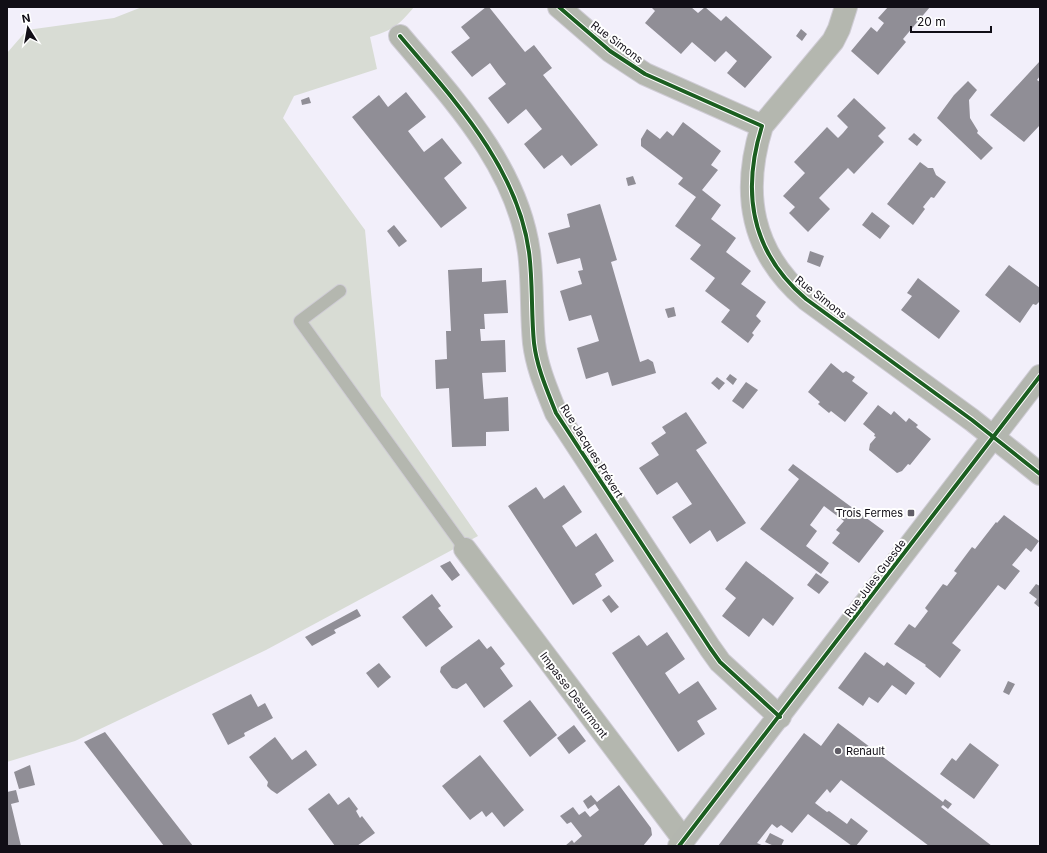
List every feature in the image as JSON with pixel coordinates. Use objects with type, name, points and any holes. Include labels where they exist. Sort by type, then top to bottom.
[{"type":"main road","name":"Rue Jules Guesde","points":[[681,843],[780,717],[1040,376]]},
{"type":"street","name":"Rue Simons","points":[[559,7],[610,51],[633,67],[762,126],[756,147],[751,204],[760,236],[781,273],[792,287],[806,299],[994,437],[1040,474]]},
{"type":"street","points":[[762,126],[833,41],[839,29],[846,7]]},
{"type":"street","name":"Rue Jacques Prévert","points":[[400,36],[484,139],[507,180],[521,216],[529,253],[534,345],[542,380],[556,413],[720,662],[780,717]]},
{"type":"street","name":"Impasse Desurmont","points":[[465,549],[681,843]]},
{"type":"lane","points":[[340,291],[300,321],[465,549]]},
{"type":"shaded area","points":[[142,7],[414,7],[404,19],[395,26],[370,37],[377,69],[294,96],[283,118],[365,230],[381,396],[478,536],[266,650],[75,741],[7,762],[7,53],[27,30],[114,18]]},
{"type":"building","points":[[486,7],[489,7],[525,52],[534,45],[552,68],[543,75],[598,145],[571,166],[562,155],[544,169],[524,144],[542,129],[526,109],[508,124],[488,98],[506,84],[490,63],[472,77],[451,52],[470,38],[461,27]]},
{"type":"building","points":[[651,7],[691,7],[698,13],[705,7],[721,21],[726,16],[772,57],[745,88],[727,73],[737,61],[726,51],[715,62],[692,42],[681,54],[645,23],[655,11]]},
{"type":"building","points":[[888,7],[930,7],[903,39],[906,42],[878,75],[851,51],[871,27],[877,32],[884,23],[878,18]]},
{"type":"building","points":[[801,29],[807,34],[802,41],[796,36]]},
{"type":"building","points":[[1040,61],[1040,76],[1037,80],[1040,82],[1040,125],[1024,142],[990,115]]},
{"type":"building","points":[[968,81],[977,90],[969,100],[970,118],[978,131],[977,133],[993,148],[981,160],[937,118],[954,95]]},
{"type":"building","points":[[406,92],[426,117],[408,131],[424,152],[442,138],[462,163],[444,178],[467,208],[441,228],[352,117],[379,95],[388,107]]},
{"type":"building","points":[[309,97],[311,103],[302,105],[301,100]]},
{"type":"building","points":[[854,98],[886,128],[878,136],[884,142],[854,174],[848,168],[819,198],[830,209],[808,232],[789,213],[795,207],[783,196],[805,173],[794,162],[827,127],[838,138],[843,133],[848,127],[837,116]]},
{"type":"building","points":[[683,122],[721,151],[711,165],[718,170],[702,190],[721,205],[711,219],[736,238],[726,252],[751,271],[741,284],[766,302],[756,316],[761,321],[752,333],[754,335],[748,343],[721,322],[730,310],[705,291],[715,278],[690,259],[701,245],[675,226],[696,197],[678,184],[683,178],[641,146],[641,139],[647,129],[660,139],[667,131],[673,136]]},
{"type":"building","points":[[914,133],[922,140],[917,146],[908,139]]},
{"type":"building","points":[[920,162],[928,168],[933,168],[936,175],[946,182],[934,198],[931,197],[923,207],[925,209],[913,225],[887,204]]},
{"type":"building","points":[[633,176],[636,184],[628,186],[626,178]]},
{"type":"building","points":[[600,204],[617,260],[611,262],[640,362],[648,359],[653,362],[656,373],[612,386],[608,372],[586,379],[577,348],[599,341],[591,315],[569,321],[560,291],[582,284],[578,271],[583,270],[580,258],[557,264],[548,233],[570,227],[567,214]]},
{"type":"building","points":[[872,212],[890,226],[880,239],[862,225]]},
{"type":"building","points":[[394,225],[407,241],[399,247],[387,231]]},
{"type":"building","points":[[810,251],[824,256],[820,267],[807,262]]},
{"type":"building","points":[[1009,265],[1040,288],[1039,302],[1036,305],[1033,304],[1020,323],[985,295]]},
{"type":"building","points":[[482,268],[482,282],[506,280],[508,313],[484,314],[485,329],[480,329],[481,341],[505,340],[506,372],[482,373],[484,399],[508,397],[509,431],[486,432],[486,446],[452,447],[449,388],[436,389],[435,360],[447,359],[446,331],[451,331],[448,270]]},
{"type":"building","points":[[918,278],[960,311],[939,339],[901,310],[912,296],[907,293]]},
{"type":"building","points":[[674,307],[676,316],[668,318],[665,309]]},
{"type":"building","points":[[831,363],[843,373],[846,371],[855,377],[852,381],[868,393],[845,422],[831,411],[829,413],[818,404],[820,402],[808,392]]},
{"type":"building","points":[[730,374],[737,379],[733,385],[726,379]]},
{"type":"building","points":[[717,377],[725,383],[719,390],[711,383]]},
{"type":"building","points":[[746,382],[758,390],[743,409],[732,401]]},
{"type":"building","points":[[878,405],[891,415],[894,411],[906,422],[909,418],[918,425],[916,427],[931,439],[910,465],[908,464],[902,471],[897,473],[869,450],[870,444],[876,437],[874,436],[875,434],[863,424]]},
{"type":"building","points":[[686,412],[707,443],[696,450],[746,523],[717,542],[710,530],[690,544],[672,517],[692,504],[677,482],[657,495],[639,468],[659,455],[651,443],[666,433],[662,427]]},
{"type":"building","points":[[793,464],[884,531],[859,563],[832,543],[840,533],[836,530],[844,521],[824,506],[810,525],[817,531],[806,546],[829,563],[821,574],[760,529],[799,479],[788,470]]},
{"type":"building","points":[[564,485],[582,512],[562,526],[576,547],[596,533],[614,561],[595,574],[602,586],[573,605],[508,506],[536,487],[544,499]]},
{"type":"building","points":[[1004,515],[1039,541],[1031,552],[1026,548],[1012,565],[1020,571],[1005,590],[998,585],[952,643],[961,650],[940,678],[925,666],[926,665],[894,644],[909,624],[915,628],[928,611],[925,608],[943,584],[947,586],[957,573],[954,571],[972,547],[975,549],[996,522],[997,523]]},
{"type":"building","points":[[450,561],[460,575],[452,581],[440,566]]},
{"type":"building","points":[[746,561],[794,598],[773,626],[763,618],[749,637],[722,616],[736,598],[725,589]]},
{"type":"building","points":[[816,573],[829,582],[819,594],[807,585]]},
{"type":"building","points":[[1036,584],[1040,586],[1040,608],[1034,603],[1037,599],[1029,593]]},
{"type":"building","points":[[432,594],[441,606],[438,608],[453,627],[426,647],[402,617]]},
{"type":"building","points":[[609,595],[619,607],[611,613],[602,600]]},
{"type":"building","points":[[357,609],[361,616],[334,630],[336,633],[312,646],[305,637]]},
{"type":"building","points":[[667,632],[685,659],[665,673],[679,694],[698,681],[717,709],[697,721],[705,734],[678,752],[612,653],[639,635],[647,646]]},
{"type":"building","points":[[479,639],[487,649],[491,646],[505,664],[500,668],[513,686],[484,708],[466,683],[457,689],[452,688],[440,672],[441,667]]},
{"type":"building","points":[[865,652],[884,666],[887,662],[915,683],[906,695],[892,685],[878,703],[869,697],[863,706],[838,688]]},
{"type":"building","points":[[379,663],[391,677],[378,688],[366,673]]},
{"type":"building","points":[[1008,681],[1015,684],[1009,695],[1003,692]]},
{"type":"building","points":[[251,694],[258,707],[265,703],[273,718],[244,733],[245,736],[228,745],[212,714]]},
{"type":"building","points":[[530,700],[557,735],[530,757],[503,721]]},
{"type":"building","points":[[838,723],[943,802],[945,799],[952,804],[948,809],[943,805],[941,807],[992,846],[929,846],[841,780],[830,793],[827,789],[815,803],[847,824],[851,818],[868,831],[856,846],[852,846],[808,814],[792,833],[781,825],[777,828],[772,824],[757,843],[764,846],[718,846],[804,733],[821,746]]},
{"type":"building","points":[[574,725],[586,741],[569,754],[557,738]]},
{"type":"building","points":[[105,732],[193,846],[164,846],[84,742]]},
{"type":"building","points":[[275,737],[292,760],[306,750],[317,765],[277,794],[267,786],[268,782],[249,757]]},
{"type":"building","points":[[970,743],[999,765],[974,799],[940,774],[952,758],[956,761]]},
{"type":"building","points":[[480,755],[524,810],[504,827],[492,812],[486,817],[482,811],[470,820],[442,786]]},
{"type":"building","points":[[30,765],[35,785],[19,789],[14,772]]},
{"type":"building","points":[[619,785],[651,828],[652,835],[643,846],[565,846],[572,840],[574,843],[582,836],[571,822],[567,824],[560,816],[573,807],[579,815],[585,811],[590,817],[599,810],[595,804],[588,809],[583,801],[591,795],[597,802]]},
{"type":"building","points":[[16,790],[19,802],[11,804],[21,846],[7,846],[7,792]]},
{"type":"building","points":[[329,793],[338,805],[349,797],[358,809],[356,811],[360,818],[362,816],[375,833],[357,846],[335,846],[308,809]]},
{"type":"building","points":[[770,833],[784,840],[781,846],[774,846],[765,842]]},
{"type":"cycle path","points":[[559,7],[610,51],[645,74],[762,126],[752,175],[752,198],[762,241],[773,262],[787,281],[806,299],[972,420],[1040,474]]},
{"type":"cycle path","points":[[400,36],[441,85],[480,136],[497,163],[511,191],[522,221],[529,252],[535,352],[543,379],[556,413],[720,662],[780,717]]},
{"type":"cycle path","points":[[679,846],[1040,376]]},
{"type":"place","name":"Trois Fermes","points":[[911,513]]},
{"type":"place","name":"Renault","points":[[838,751]]}]
